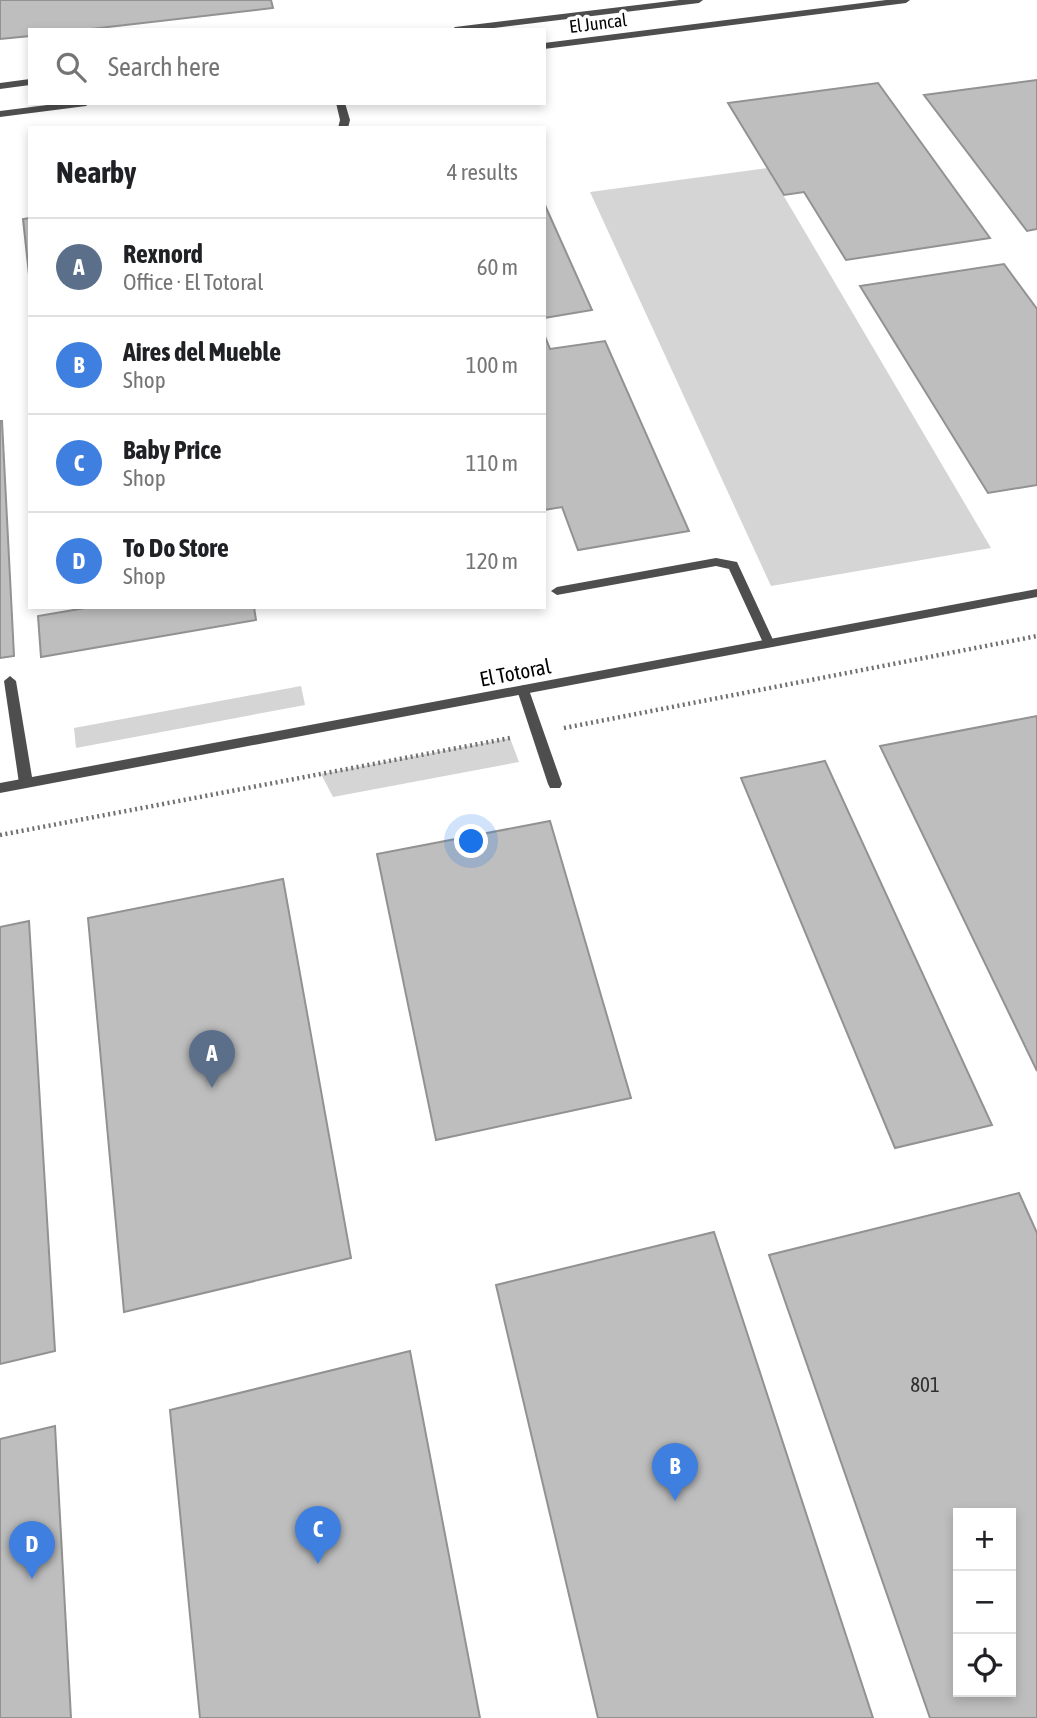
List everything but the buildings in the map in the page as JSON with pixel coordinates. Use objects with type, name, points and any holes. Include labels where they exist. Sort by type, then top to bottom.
[{"type":"street","name":"El Juncal","points":[[471,28],[699,0]]},
{"type":"street","name":"El Juncal","points":[[546,46],[906,0]]},
{"type":"street","points":[[0,86],[28,82]]},
{"type":"street","points":[[0,114],[70,105]]},
{"type":"street","points":[[341,105],[345,120],[343,126]]},
{"type":"street","points":[[558,592],[716,562],[733,565],[769,643]]},
{"type":"street","name":"El Totoral","points":[[0,788],[1037,593]]},
{"type":"street","points":[[10,681],[26,783]]},
{"type":"street","points":[[523,690],[555,784]]},
{"type":"shaded area","points":[[767,168],[991,548],[771,586],[590,192]]},
{"type":"shaded area","points":[[301,686],[305,705],[76,748],[74,728]]},
{"type":"shaded area","points":[[510,738],[519,762],[333,797],[321,774]]},
{"type":"place","name":"Rexnord","points":[[212,1088]]},
{"type":"place","name":"Aires del Mueble","points":[[675,1501]]},
{"type":"place","name":"Baby Price","points":[[318,1564]]},
{"type":"place","name":"To Do Store","points":[[32,1579]]}]
